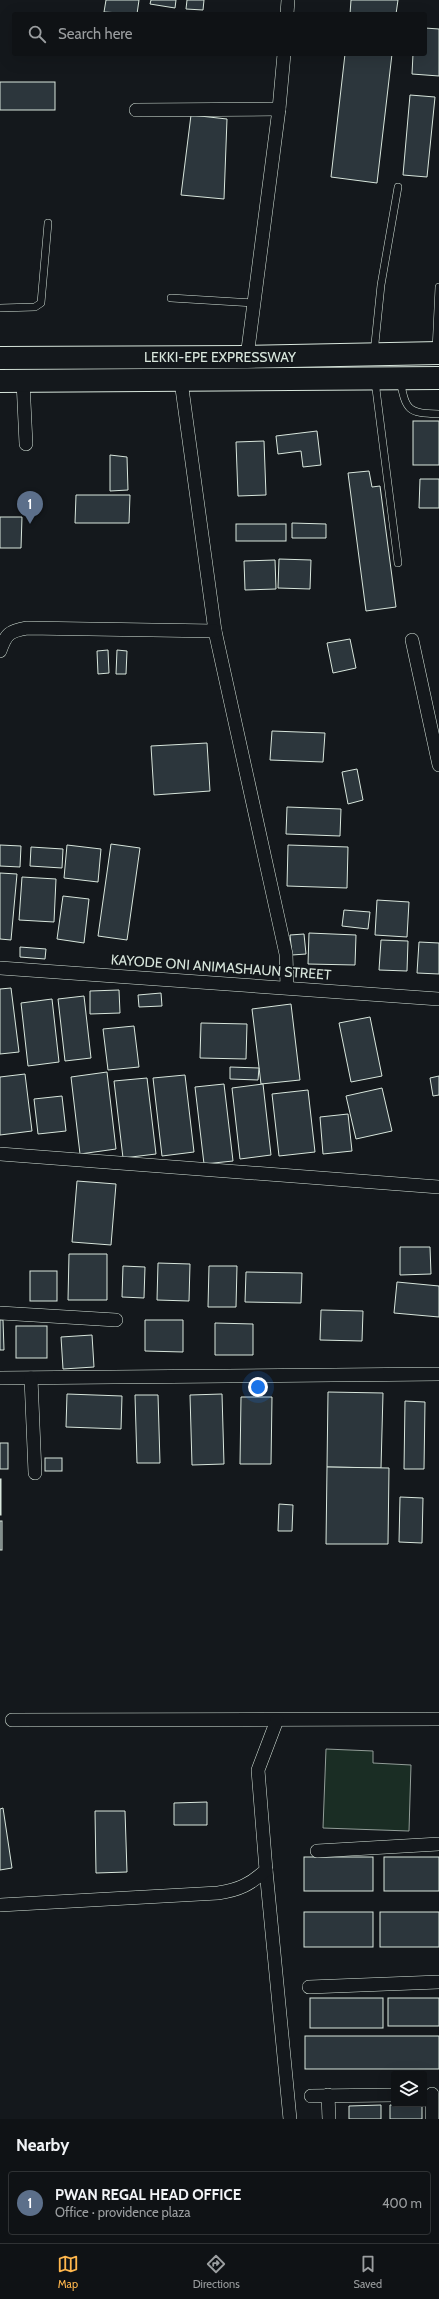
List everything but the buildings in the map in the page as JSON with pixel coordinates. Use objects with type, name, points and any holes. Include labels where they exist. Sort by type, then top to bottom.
[{"type":"highway","name":"LEKKI-EPE EXPRESSWAY","points":[[0,358],[247,357],[438,353]]},
{"type":"highway","name":"LEKKI-EPE EXPRESSWAY","points":[[0,381],[181,381],[439,378]]},
{"type":"street","points":[[287,12],[288,0]]},
{"type":"street","points":[[247,357],[279,109],[284,56]]},
{"type":"street","points":[[136,110],[279,109]]},
{"type":"street","points":[[23,381],[26,444]]},
{"type":"street","points":[[181,381],[216,631],[286,954],[287,987]]},
{"type":"street","points":[[0,651],[5,638],[12,631],[27,628],[216,631]]},
{"type":"street","points":[[412,640],[439,765]]},
{"type":"street","name":"KAYODE ONI ANIMASHAUN STREET","points":[[0,968],[287,987],[439,999]]},
{"type":"street","points":[[0,1154],[439,1187]]},
{"type":"street","points":[[0,1313],[116,1320]]},
{"type":"street","points":[[0,1378],[439,1374]]},
{"type":"street","points":[[31,1378],[35,1473]]},
{"type":"street","points":[[12,1720],[439,1719]]},
{"type":"street","points":[[277,1720],[258,1770],[290,2119]]},
{"type":"street","points":[[317,1851],[439,1844]]},
{"type":"street","points":[[0,1905],[230,1892],[236,1891],[254,1881],[266,1870]]},
{"type":"street","points":[[309,1988],[439,1982]]},
{"type":"street","points":[[432,2094],[432,2119]]},
{"type":"street","points":[[328,2095],[329,2119]]},
{"type":"street","points":[[312,2096],[391,2095]]},
{"type":"lane","points":[[374,355],[378,305],[398,187]]},
{"type":"lane","points":[[0,308],[35,307],[41,303],[48,223]]},
{"type":"lane","points":[[438,353],[439,288]]},
{"type":"lane","points":[[170,298],[254,303]]},
{"type":"lane","points":[[375,378],[398,563]]},
{"type":"lane","points":[[399,378],[404,403],[410,410],[417,413],[439,414]]},
{"type":"green space","points":[[326,1749],[373,1751],[373,1763],[411,1765],[409,1831],[323,1828]]},
{"type":"place","name":"PWAN REGAL HEAD OFFICE","points":[[30,524]]}]
